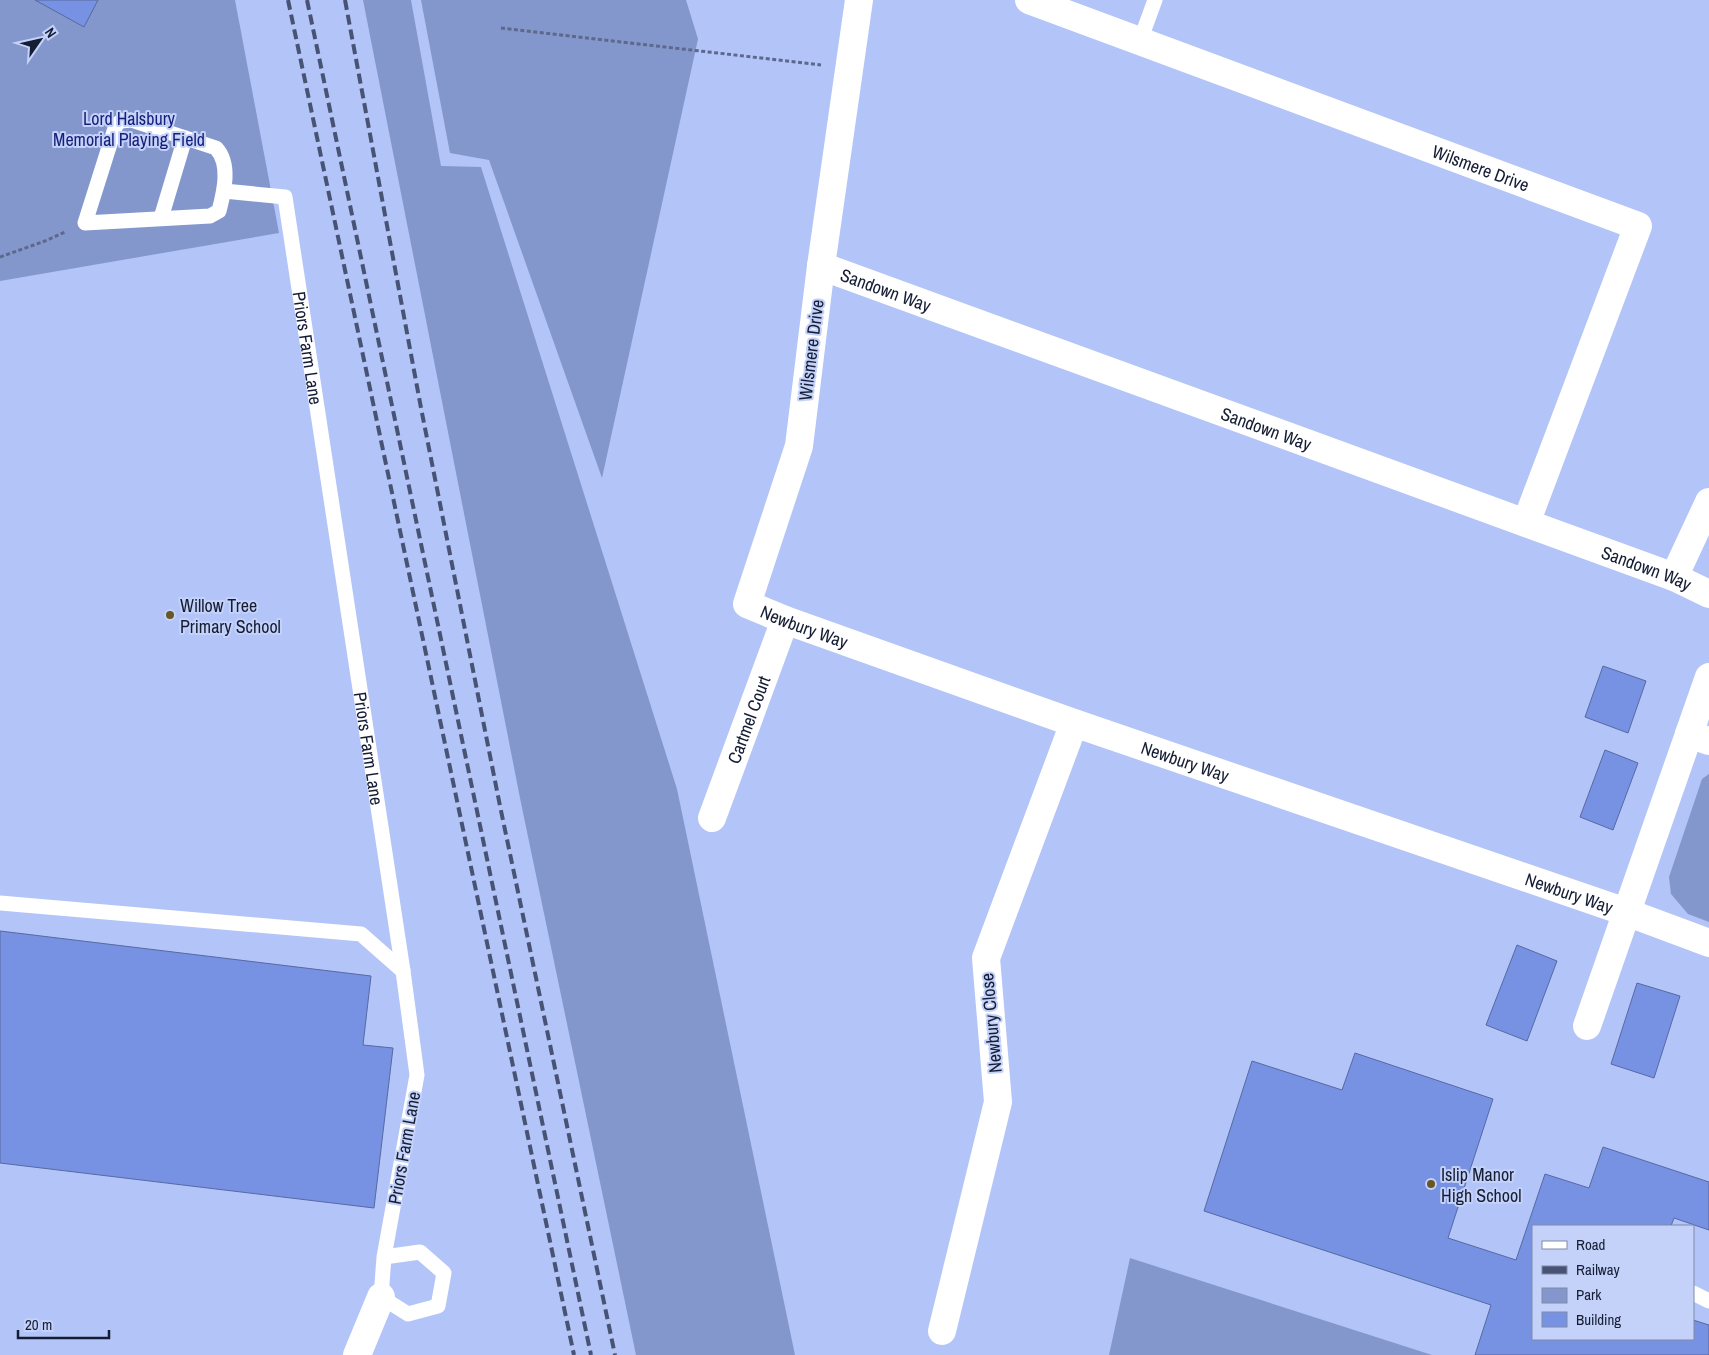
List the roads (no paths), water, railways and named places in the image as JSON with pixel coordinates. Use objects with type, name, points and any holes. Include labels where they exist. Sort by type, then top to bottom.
[{"type":"street","name":"Wilsmere Drive","points":[[748,604],[799,446],[821,266],[859,0]]},
{"type":"street","name":"Wilsmere Drive","points":[[1028,0],[1638,226],[1526,523]]},
{"type":"street","name":"Sandown Way","points":[[821,266],[1674,577],[1709,594]]},
{"type":"street","points":[[1674,577],[1709,502]]},
{"type":"street","name":"Newbury Way","points":[[748,604],[785,620],[1074,723],[1626,912],[1709,943]]},
{"type":"street","name":"Cartmel Court","points":[[712,818],[785,620]]},
{"type":"street","points":[[1699,738],[1709,677]]},
{"type":"street","name":"Newbury Close","points":[[942,1331],[998,1102],[986,958],[1074,723]]},
{"type":"street","name":"Newbury Way","points":[[1587,1026],[1626,912],[1699,738]]},
{"type":"street","name":"Priors Farm Lane","points":[[357,1355],[381,1297]]},
{"type":"lane","points":[[1140,41],[1155,0]]},
{"type":"lane","points":[[130,120],[216,148],[223,155],[224,191],[219,211],[210,216],[85,223],[116,126],[121,121],[130,120]]},
{"type":"lane","points":[[161,218],[186,138]]},
{"type":"lane","name":"Priors Farm Lane","points":[[224,191],[285,197],[418,1075],[384,1257],[381,1297]]},
{"type":"lane","points":[[0,903],[361,934],[403,971]]},
{"type":"lane","points":[[381,1297],[408,1314],[438,1306],[444,1273],[420,1252],[384,1257]]},
{"type":"lane","points":[[1694,1294],[1709,1302]]},
{"type":"railway","points":[[288,0],[574,1355]]},
{"type":"railway","points":[[307,0],[591,1355]]},
{"type":"railway","points":[[345,0],[421,408],[500,806],[615,1355]]},
{"type":"place","name":"Willow Tree Primary School","points":[[170,615]]},
{"type":"place","name":"Islip Manor High School","points":[[1431,1184]]},
{"type":"park label","name":"Lord Halsbury Memorial Playing Field","points":[[129,128]]}]
